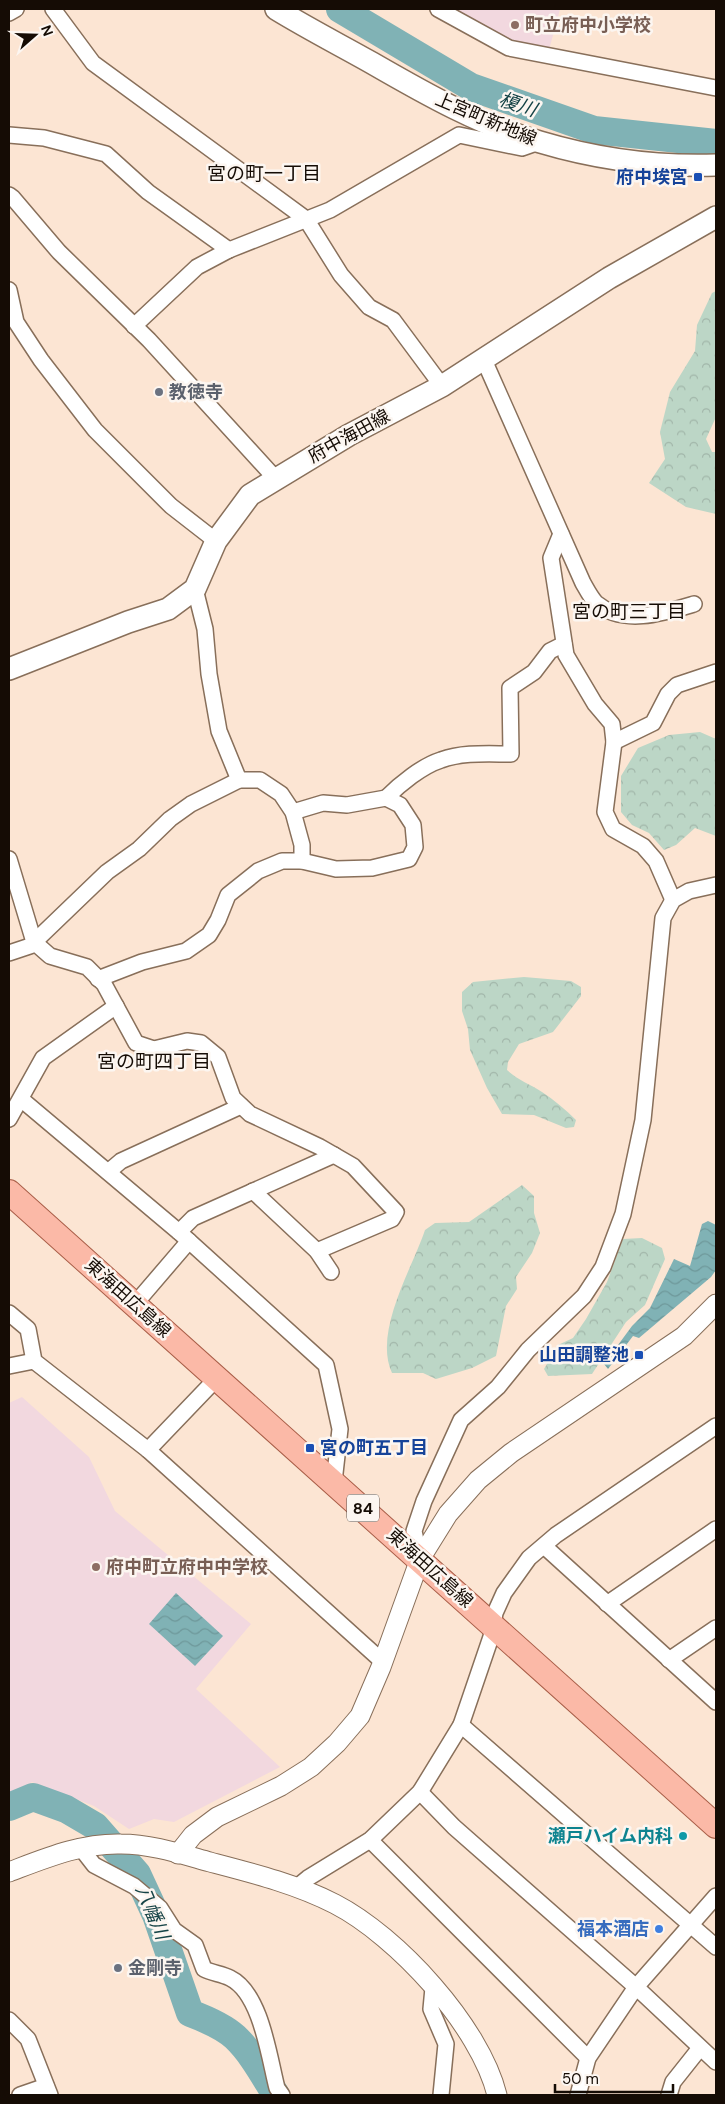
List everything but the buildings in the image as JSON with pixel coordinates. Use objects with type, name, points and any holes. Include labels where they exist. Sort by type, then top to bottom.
[{"type":"main road","name":"上宮町新地線","points":[[276,9],[466,114],[539,142],[600,157],[680,166],[716,165]]},
{"type":"main road","name":"府中海田線","points":[[9,669],[128,622],[168,609],[195,589],[216,541],[250,495],[349,435],[442,386],[609,278],[716,217]]},
{"type":"main road","name":"東海田広島線","points":[[9,1192],[716,1826]]},
{"type":"street","points":[[9,13],[16,9]]},
{"type":"street","points":[[53,9],[93,63],[306,219],[341,275],[368,307],[393,320],[442,386]]},
{"type":"street","points":[[438,9],[509,48],[716,88]]},
{"type":"street","points":[[9,135],[44,138],[106,154],[148,192],[229,250]]},
{"type":"street","points":[[134,326],[197,267],[229,250],[330,210],[459,135],[522,148],[539,142]]},
{"type":"street","points":[[9,196],[14,198],[58,252],[134,326],[210,405],[276,479]]},
{"type":"street","points":[[9,290],[16,322],[41,360],[95,430],[171,506],[216,541]]},
{"type":"street","points":[[484,360],[583,583],[595,602],[612,613],[656,615],[694,604]]},
{"type":"street","points":[[561,534],[551,558],[566,656],[595,704],[612,724],[614,742],[605,812],[613,829],[643,846],[656,861],[673,900]]},
{"type":"street","points":[[195,589],[205,629],[209,674],[219,731],[239,780]]},
{"type":"street","points":[[386,798],[400,783],[440,760],[469,754],[511,754],[510,688],[534,672],[550,651],[564,644]]},
{"type":"street","points":[[614,742],[653,724],[668,694],[677,685],[716,672]]},
{"type":"street","points":[[9,953],[30,946],[107,872],[139,849],[170,819],[191,804],[239,780],[260,780],[280,794],[293,812],[302,846],[302,861]]},
{"type":"street","points":[[98,979],[142,962],[186,951],[209,935],[218,920],[228,896],[258,871],[282,861],[302,861],[336,869],[372,868],[409,858],[415,847],[414,824],[400,805],[386,798],[347,805],[323,803],[293,812]]},
{"type":"street","points":[[9,859],[34,942],[50,956],[87,967],[104,984],[136,1043],[154,1049],[187,1041],[201,1043],[218,1057],[233,1098],[250,1114],[353,1166],[396,1212],[392,1219],[317,1251]]},
{"type":"street","points":[[420,1559],[414,1531],[424,1501],[461,1420],[498,1386],[528,1350],[584,1296],[603,1267],[623,1214],[644,1120],[663,918],[673,900],[689,891],[716,885]]},
{"type":"street","points":[[9,1119],[43,1058],[116,1006]]},
{"type":"street","points":[[20,1099],[184,1237],[326,1365],[340,1429],[334,1482]]},
{"type":"street","points":[[108,1172],[121,1161],[241,1106]]},
{"type":"street","points":[[135,1304],[184,1237],[194,1218],[334,1155]]},
{"type":"street","points":[[253,1191],[317,1251],[331,1272]]},
{"type":"street","points":[[178,1854],[193,1835],[217,1817],[281,1786],[311,1768],[337,1743],[360,1716],[383,1662],[420,1559],[448,1514],[478,1480],[511,1453],[684,1336],[716,1304]]},
{"type":"street","points":[[9,1312],[28,1329],[34,1361],[148,1450],[383,1662]]},
{"type":"street","points":[[9,1366],[34,1361]]},
{"type":"street","points":[[148,1450],[218,1378]]},
{"type":"street","points":[[297,1887],[308,1878],[370,1840],[420,1792],[461,1725],[493,1625],[495,1612],[504,1593],[529,1558],[556,1535],[716,1426]]},
{"type":"street","points":[[607,1604],[716,1529]]},
{"type":"street","points":[[544,1546],[716,1702]]},
{"type":"street","points":[[669,1660],[716,1628]]},
{"type":"street","points":[[461,1725],[716,1947]]},
{"type":"street","points":[[420,1792],[454,1827],[636,1987],[716,2062]]},
{"type":"street","points":[[370,1840],[588,2058]]},
{"type":"street","points":[[9,1872],[80,1847],[122,1844],[150,1847],[297,1887],[350,1912],[378,1931],[433,1988],[475,2043],[488,2067],[497,2095]]},
{"type":"street","points":[[80,1847],[94,1865],[134,1886],[160,1908],[174,1930],[195,1945],[204,1969],[230,1978],[245,1991],[256,2009],[277,2088],[282,2095]]},
{"type":"street","points":[[578,2095],[588,2058],[636,1987],[716,1896]]},
{"type":"street","points":[[433,1988],[431,2009],[446,2044],[441,2095]]},
{"type":"street","points":[[9,2020],[28,2039],[48,2090],[20,2095]]},
{"type":"street","points":[[669,2095],[673,2082],[700,2048]]},
{"type":"shaded area","name":"町立府中小学校","points":[[448,9],[560,9],[549,50],[502,40]]},
{"type":"shaded area","name":"府中町立府中中学校","points":[[22,1397],[89,1457],[115,1511],[251,1624],[196,1689],[280,1767],[174,1822],[154,1819],[129,1829],[94,1806],[32,1782],[9,1796],[9,1403]]},
{"type":"green space","points":[[716,291],[716,417],[706,439],[712,452],[716,452],[716,514],[686,507],[649,483],[665,459],[660,432],[670,392],[695,351],[697,325],[712,293]]},
{"type":"green space","points":[[700,732],[716,739],[716,836],[695,828],[676,845],[664,850],[649,833],[632,825],[621,812],[621,776],[638,748],[669,735]]},
{"type":"green space","points":[[524,977],[571,981],[581,987],[581,996],[553,1032],[519,1044],[508,1062],[507,1070],[515,1077],[551,1098],[564,1109],[576,1120],[574,1127],[566,1128],[534,1115],[502,1114],[487,1088],[470,1050],[468,1029],[462,1011],[462,992],[473,982]]},
{"type":"green space","points":[[522,1185],[534,1196],[534,1213],[540,1233],[532,1253],[516,1277],[517,1289],[506,1306],[496,1356],[472,1368],[436,1379],[423,1373],[392,1373],[387,1357],[387,1339],[391,1320],[396,1301],[425,1230],[435,1223],[469,1222]]},
{"type":"green space","points":[[642,1238],[662,1248],[665,1259],[645,1305],[626,1322],[592,1374],[548,1376],[544,1369],[558,1345],[573,1338],[586,1319],[607,1282],[623,1239]]},
{"type":"water","points":[[708,1221],[716,1225],[716,1270],[711,1277],[639,1338],[633,1336],[608,1369],[604,1364],[632,1326],[650,1308],[674,1259],[690,1266],[702,1224]]},
{"type":"water","points":[[176,1593],[223,1636],[195,1666],[149,1624]]},
{"type":"waterway","name":"榎川","points":[[340,9],[471,87],[594,130],[716,143]]},
{"type":"waterway","name":"八幡川","points":[[9,1807],[33,1797],[66,1809],[95,1826],[137,1874],[156,1915],[190,2013],[220,2026],[235,2037],[252,2057],[276,2095]]},
{"type":"place","name":"町立府中小学校","points":[[515,25]]},
{"type":"place","name":"府中埃宮","points":[[698,177]]},
{"type":"place","name":"教徳寺","points":[[159,392]]},
{"type":"place","name":"山田調整池","points":[[639,1355]]},
{"type":"place","name":"宮の町五丁目","points":[[310,1448]]},
{"type":"place","name":"府中町立府中中学校","points":[[96,1567]]},
{"type":"place","name":"瀬戸ハイム内科","points":[[683,1836]]},
{"type":"place","name":"福本酒店","points":[[659,1929]]},
{"type":"place","name":"金剛寺","points":[[118,1968]]},
{"type":"district","name":"宮の町一丁目","points":[[264,173]]},
{"type":"district","name":"宮の町三丁目","points":[[629,611]]},
{"type":"district","name":"宮の町四丁目","points":[[154,1061]]}]
